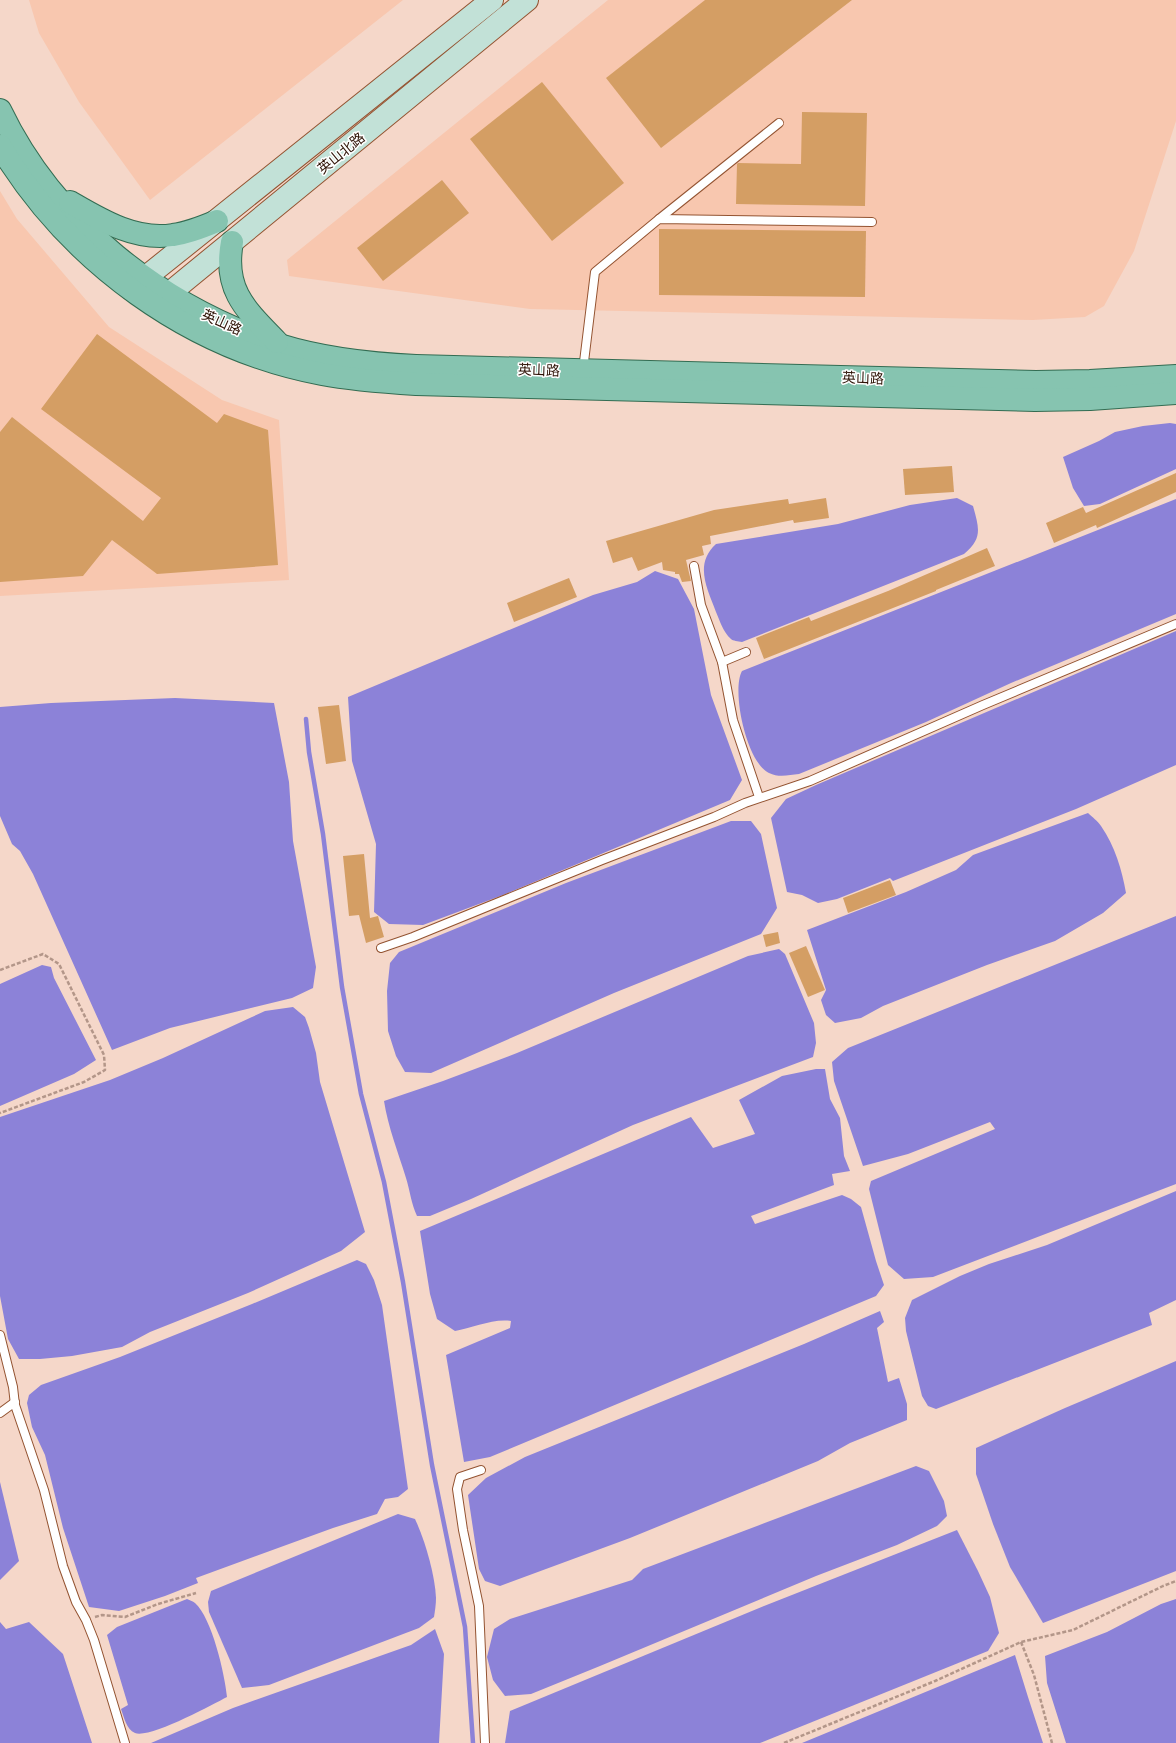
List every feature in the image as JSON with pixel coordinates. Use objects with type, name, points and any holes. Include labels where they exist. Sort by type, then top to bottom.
[{"type":"main road","name":"英山北路","points":[[138,284],[492,0]]},
{"type":"main road","name":"英山北路","points":[[162,300],[527,0]]},
{"type":"main road","name":"英山路","points":[[0,110],[28,158],[55,195],[86,228],[126,264],[138,284]]},
{"type":"main road","name":"英山路","points":[[4,156],[42,206],[73,241],[111,275],[138,284],[162,300],[188,326],[230,346],[275,362],[321,374],[368,381],[1036,400],[1090,399],[1176,394]]},
{"type":"main road","points":[[55,195],[111,224],[129,231],[150,236],[172,235],[193,230],[217,221]]},
{"type":"main road","points":[[232,242],[230,270],[232,283],[238,297],[253,316],[280,345]]},
{"type":"main road","name":"英山路","points":[[162,300],[197,311],[237,330],[280,345],[325,357],[370,364],[583,371],[1036,382],[1090,382],[1176,376]]},
{"type":"lane","points":[[583,371],[595,272],[779,123]]},
{"type":"lane","points":[[659,219],[872,222]]},
{"type":"lane","points":[[694,566],[701,605],[722,662],[733,720],[760,797]]},
{"type":"lane","points":[[381,948],[413,937],[602,860],[714,818],[760,797],[810,780],[1176,624]]},
{"type":"lane","points":[[722,662],[746,652]]},
{"type":"lane","points":[[0,1335],[13,1387],[15,1402],[44,1490],[66,1573],[76,1602],[86,1620],[101,1659],[125,1743]]},
{"type":"lane","points":[[0,1413],[15,1402]]},
{"type":"lane","points":[[481,1470],[460,1477],[457,1489],[464,1536],[479,1606],[485,1743]]},
{"type":"path","points":[[0,970],[43,954],[59,964],[104,1054],[105,1070],[84,1082],[0,1113]]},
{"type":"path","points":[[784,1743],[936,1681],[1021,1642],[1073,1630],[1162,1586],[1176,1581]]},
{"type":"path","points":[[86,1620],[102,1615],[126,1617],[158,1604],[196,1593]]},
{"type":"path","points":[[1021,1642],[1034,1675],[1052,1743]]},
{"type":"shaded area","points":[[29,0],[403,0],[150,200],[79,102],[39,33]]},
{"type":"shaded area","points":[[608,0],[1176,0],[1176,121],[1134,251],[1104,306],[1085,317],[1033,320],[530,309],[289,276],[287,260]]},
{"type":"shaded area","points":[[0,191],[17,219],[109,327],[222,400],[279,420],[289,580],[0,596]]},
{"type":"shaded area","points":[[1170,423],[1176,424],[1176,469],[1100,504],[1084,506],[1073,488],[1063,457],[1115,432],[1143,426]]},
{"type":"shaded area","points":[[957,498],[973,506],[978,527],[977,538],[964,554],[742,642],[732,640],[724,630],[709,594],[704,576],[705,560],[709,552],[716,544],[838,524],[910,505]]},
{"type":"shaded area","points":[[1176,499],[1176,614],[1011,683],[926,722],[799,774],[780,776],[773,775],[761,767],[754,756],[743,726],[740,709],[738,694],[739,681],[742,671]]},
{"type":"shaded area","points":[[655,571],[678,579],[694,609],[711,695],[742,780],[730,800],[503,895],[423,925],[389,924],[374,912],[376,844],[352,761],[348,697],[593,595],[637,582]]},
{"type":"shaded area","points":[[1176,631],[1176,765],[1076,809],[893,881],[890,878],[837,899],[818,903],[802,895],[787,892],[771,818],[786,799]]},
{"type":"shaded area","points":[[175,698],[274,703],[289,782],[293,841],[316,967],[313,988],[292,998],[170,1028],[112,1050],[33,874],[20,851],[12,844],[0,816],[0,707],[51,703]]},
{"type":"shaded area","points":[[1088,813],[1100,824],[1114,850],[1120,867],[1126,893],[1103,913],[1055,941],[987,965],[883,1006],[861,1018],[835,1023],[826,1015],[821,1000],[826,990],[807,930],[906,892],[956,870],[973,855]]},
{"type":"shaded area","points":[[731,821],[751,821],[761,834],[777,908],[761,934],[614,993],[431,1073],[405,1072],[396,1056],[388,1031],[387,991],[390,963],[399,952],[566,883]]},
{"type":"shaded area","points":[[1176,916],[1176,1184],[933,1277],[904,1279],[888,1265],[869,1189],[871,1181],[995,1129],[990,1122],[908,1154],[863,1166],[834,1081],[832,1062],[848,1048]]},
{"type":"shaded area","points":[[779,949],[785,954],[814,1023],[816,1043],[813,1057],[633,1125],[471,1199],[430,1216],[417,1216],[391,1130],[384,1101],[443,1081],[517,1053],[748,956]]},
{"type":"shaded area","points":[[42,965],[51,967],[54,978],[96,1060],[74,1074],[0,1106],[0,984]]},
{"type":"shaded area","points":[[293,1007],[305,1017],[309,1028],[316,1053],[320,1082],[365,1232],[341,1251],[248,1293],[150,1332],[122,1347],[72,1356],[19,1359],[8,1339],[0,1296],[0,1117],[110,1080],[163,1058],[265,1011]]},
{"type":"shaded area","points":[[816,1069],[825,1069],[830,1099],[840,1118],[844,1156],[850,1171],[832,1174],[834,1185],[751,1216],[755,1224],[842,1195],[851,1199],[861,1207],[884,1285],[876,1296],[490,1457],[464,1462],[446,1355],[510,1328],[511,1321],[504,1320],[490,1322],[455,1331],[437,1319],[430,1294],[420,1231],[691,1117],[713,1148],[755,1134],[739,1100],[782,1076]]},
{"type":"shaded area","points":[[1176,1191],[1176,1300],[1149,1313],[1152,1325],[936,1409],[928,1406],[922,1396],[906,1331],[905,1318],[912,1300],[960,1276],[989,1264],[1047,1245]]},
{"type":"shaded area","points":[[357,1260],[366,1264],[374,1280],[382,1305],[408,1489],[398,1497],[385,1499],[377,1514],[333,1528],[196,1578],[198,1583],[165,1596],[119,1611],[89,1607],[63,1528],[45,1455],[32,1427],[27,1403],[29,1395],[41,1385],[120,1357]]},
{"type":"shaded area","points":[[880,1311],[884,1322],[877,1328],[888,1382],[899,1378],[907,1404],[907,1420],[850,1443],[818,1461],[630,1538],[500,1586],[485,1581],[479,1569],[468,1495],[486,1478],[525,1457],[804,1344]]},
{"type":"shaded area","points":[[1176,1361],[1176,1571],[1043,1623],[1010,1567],[993,1524],[976,1474],[976,1448]]},
{"type":"shaded area","points":[[916,1466],[929,1471],[944,1501],[947,1516],[937,1526],[897,1545],[816,1576],[531,1694],[505,1696],[493,1680],[487,1657],[494,1629],[510,1619],[632,1580],[643,1569]]},
{"type":"shaded area","points":[[0,1482],[19,1561],[0,1580]]},
{"type":"shaded area","points":[[398,1514],[415,1519],[422,1537],[432,1568],[436,1600],[434,1617],[419,1628],[269,1685],[242,1688],[209,1612],[208,1602],[211,1591]]},
{"type":"shaded area","points":[[957,1530],[990,1597],[999,1633],[988,1651],[760,1743],[505,1743],[510,1711],[764,1606]]},
{"type":"shaded area","points":[[187,1599],[194,1602],[201,1610],[207,1621],[217,1647],[224,1675],[227,1697],[166,1726],[142,1734],[135,1733],[127,1726],[121,1709],[128,1705],[107,1635],[117,1627]]},
{"type":"shaded area","points":[[1176,1599],[1176,1743],[1066,1743],[1047,1683],[1045,1656],[1107,1632],[1161,1604]]},
{"type":"shaded area","points":[[0,1622],[6,1629],[29,1622],[63,1654],[92,1743],[0,1743]]},
{"type":"shaded area","points":[[435,1629],[444,1654],[439,1743],[151,1743],[233,1708],[411,1645]]},
{"type":"shaded area","points":[[1015,1655],[1043,1743],[802,1743]]},
{"type":"building","points":[[705,0],[852,0],[661,148],[606,78]]},
{"type":"building","points":[[542,82],[624,183],[552,241],[470,139]]},
{"type":"building","points":[[802,112],[867,113],[865,206],[736,204],[738,163],[801,164]]},
{"type":"building","points":[[442,180],[469,213],[383,281],[357,248]]},
{"type":"building","points":[[659,229],[866,231],[865,297],[659,295]]},
{"type":"building","points":[[97,334],[217,423],[224,414],[268,430],[278,565],[157,574],[112,540],[83,576],[0,582],[0,432],[12,417],[143,521],[161,498],[41,409]]},
{"type":"building","points":[[952,466],[954,492],[905,495],[903,469]]},
{"type":"building","points":[[1176,473],[1176,492],[1097,528],[1096,525],[1054,543],[1046,523],[1083,507],[1086,513]]},
{"type":"building","points":[[826,498],[829,518],[794,523],[793,520],[710,536],[711,544],[702,546],[704,555],[686,560],[691,581],[682,582],[679,574],[663,570],[662,562],[638,571],[632,557],[613,563],[606,541],[714,510],[788,499],[789,504]]},
{"type":"building","points":[[987,548],[995,566],[764,659],[756,638],[809,617],[811,621],[888,591]]},
{"type":"building","points":[[569,578],[577,597],[514,622],[507,603]]},
{"type":"building","points":[[339,705],[346,761],[326,764],[318,707]]},
{"type":"building","points":[[364,854],[370,918],[378,916],[384,937],[366,943],[359,915],[349,916],[343,856]]},
{"type":"building","points":[[890,880],[896,895],[848,913],[843,898]]},
{"type":"building","points":[[778,932],[780,943],[766,947],[763,935]]},
{"type":"building","points":[[806,946],[825,990],[808,997],[789,953]]},
{"type":"waterway","points":[[306,719],[309,752],[323,834],[342,987],[361,1094],[384,1182],[403,1282],[432,1465],[465,1627],[473,1743]]}]
